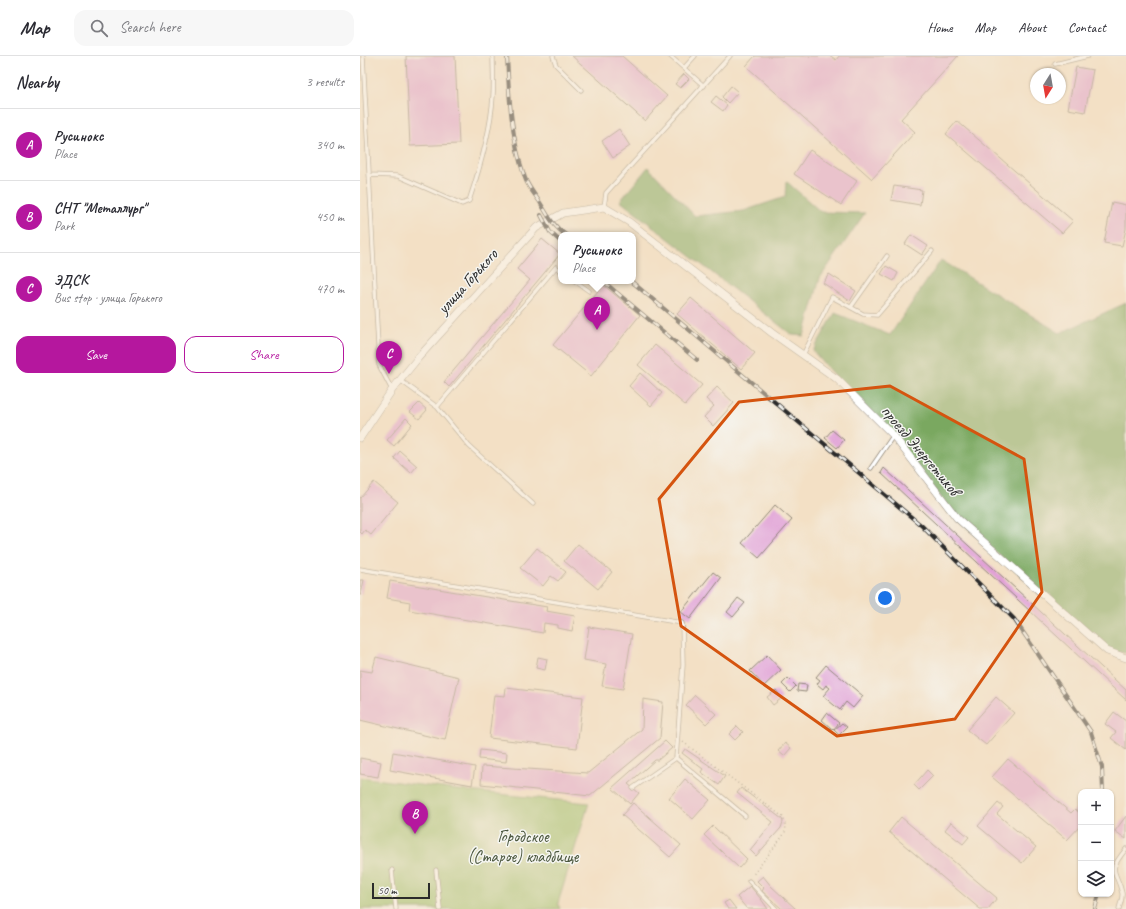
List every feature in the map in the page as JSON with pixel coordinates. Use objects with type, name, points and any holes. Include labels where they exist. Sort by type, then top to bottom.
[{"type":"street","name":"проезд Энергетиков","points":[[604,207],[629,222],[803,355],[837,379],[894,435],[958,518],[1108,651],[1126,658]]},
{"type":"street","name":"улица Горького","points":[[360,438],[400,380],[454,317],[536,228],[563,213],[604,207]]},
{"type":"lane","points":[[363,56],[379,365],[392,390]]},
{"type":"lane","points":[[369,175],[398,176],[462,204],[469,201],[479,167],[490,117],[493,96],[493,56]]},
{"type":"lane","points":[[553,56],[556,65],[581,90]]},
{"type":"lane","points":[[670,56],[704,86]]},
{"type":"lane","points":[[684,68],[694,56]]},
{"type":"lane","points":[[604,207],[606,193],[730,56]]},
{"type":"lane","points":[[1055,64],[1088,56]]},
{"type":"lane","points":[[803,355],[832,297],[864,314],[877,315],[932,251]]},
{"type":"lane","points":[[851,307],[887,256]]},
{"type":"lane","points":[[437,407],[556,267],[558,269]]},
{"type":"lane","points":[[580,284],[590,291]]},
{"type":"lane","points":[[400,380],[437,407],[469,446],[533,504]]},
{"type":"lane","points":[[871,468],[894,435]]},
{"type":"lane","points":[[360,569],[682,623],[682,665],[676,758],[633,788]]},
{"type":"lane","points":[[676,758],[745,816]]},
{"type":"lane","points":[[1119,909],[1123,895],[1114,876],[1115,864],[1126,850]]},
{"type":"lane","points":[[392,870],[396,909]]},
{"type":"lane","points":[[436,870],[440,909]]},
{"type":"lane","points":[[749,881],[776,909]]},
{"type":"path","points":[[678,739],[783,817],[786,826],[785,833],[749,881]]},
{"type":"highlighted area","points":[[890,386],[1024,459],[1042,592],[955,719],[837,736],[681,626],[659,499],[739,402]]},
{"type":"green space","points":[[648,167],[695,216],[743,211],[785,197],[786,181],[821,212],[865,213],[820,278],[804,336],[792,335],[620,201]]},
{"type":"green space","points":[[941,260],[1060,333],[1126,303],[1126,653],[1107,651],[957,518],[893,435],[837,379],[813,351],[835,313],[890,335]]},
{"type":"green space","name":"Городское (Старое) кладбище","points":[[360,777],[458,790],[589,803],[558,903],[560,909],[360,909]]},
{"type":"building","points":[[406,56],[455,56],[459,144],[410,146]]},
{"type":"building","points":[[572,56],[622,56],[667,96],[645,121]]},
{"type":"building","points":[[755,56],[831,56],[836,60],[839,56],[958,56],[901,119],[915,132],[872,179],[746,66]]},
{"type":"building","points":[[1076,67],[1093,70],[1085,112],[1068,109]]},
{"type":"building","points":[[684,74],[689,79],[680,88],[675,84]]},
{"type":"building","points":[[731,86],[738,92],[728,103],[722,97]]},
{"type":"building","points":[[716,96],[727,105],[723,111],[711,102]]},
{"type":"building","points":[[957,121],[1073,221],[1062,233],[946,134]]},
{"type":"building","points":[[619,129],[630,146],[613,158],[602,141]]},
{"type":"building","points":[[810,150],[857,181],[841,205],[794,174]]},
{"type":"building","points":[[894,186],[922,190],[920,205],[891,200]]},
{"type":"building","points":[[1112,202],[1126,205],[1126,229],[1122,246],[1104,243]]},
{"type":"building","points":[[911,235],[928,246],[922,255],[905,244]]},
{"type":"building","points":[[542,239],[558,252],[558,256],[449,387],[444,382],[530,280],[517,269]]},
{"type":"building","points":[[886,266],[898,273],[894,281],[881,274]]},
{"type":"building","points":[[829,274],[856,291],[850,301],[823,283]]},
{"type":"building","points":[[603,285],[640,315],[591,376],[553,345]]},
{"type":"building","points":[[691,298],[755,353],[741,369],[677,314]]},
{"type":"building","points":[[655,345],[702,385],[685,405],[638,365]]},
{"type":"building","points":[[640,373],[662,393],[651,406],[629,386]]},
{"type":"building","points":[[717,387],[734,403],[713,426],[704,417],[714,406],[706,399]]},
{"type":"building","points":[[419,403],[427,410],[419,419],[410,412]]},
{"type":"building","points":[[406,418],[412,424],[394,446],[387,440]]},
{"type":"building","points":[[832,430],[844,440],[837,448],[825,438]]},
{"type":"building","points":[[400,451],[417,466],[411,473],[394,458]]},
{"type":"building","points":[[884,468],[1126,690],[1126,700],[881,473]]},
{"type":"building","points":[[374,482],[398,502],[371,535],[365,530],[362,534],[360,532],[360,498]]},
{"type":"building","points":[[775,505],[792,520],[759,558],[742,543]]},
{"type":"building","points":[[578,544],[612,572],[598,589],[564,561]]},
{"type":"building","points":[[537,548],[566,572],[558,581],[551,576],[543,586],[520,568]]},
{"type":"building","points":[[713,572],[721,578],[690,619],[681,612]]},
{"type":"building","points":[[360,580],[364,580],[361,595],[360,595]]},
{"type":"building","points":[[390,581],[547,607],[546,611],[575,616],[572,631],[558,628],[558,625],[544,623],[543,633],[409,610],[410,602],[387,598]]},
{"type":"building","points":[[738,598],[745,603],[733,617],[727,612]]},
{"type":"building","points":[[589,627],[632,634],[623,689],[602,686],[606,664],[584,660]]},
{"type":"building","points":[[767,655],[781,670],[764,686],[750,671]]},
{"type":"building","points":[[376,657],[459,677],[445,740],[360,720],[360,670],[372,672]]},
{"type":"building","points":[[538,657],[547,659],[545,670],[536,668]]},
{"type":"building","points":[[826,665],[863,696],[853,708],[846,702],[840,710],[823,696],[830,688],[826,685],[823,689],[817,684],[820,680],[816,677]]},
{"type":"building","points":[[788,678],[796,686],[790,692],[782,684]]},
{"type":"building","points":[[798,684],[807,685],[806,692],[797,691]]},
{"type":"building","points":[[506,688],[583,697],[577,748],[489,738],[494,695],[505,696]]},
{"type":"building","points":[[776,690],[782,698],[773,705],[767,697]]},
{"type":"building","points":[[695,695],[716,714],[706,724],[686,705]]},
{"type":"building","points":[[996,697],[1014,713],[986,745],[967,730]]},
{"type":"building","points":[[643,699],[663,702],[660,738],[590,796],[481,784],[482,766],[588,773],[642,729]]},
{"type":"building","points":[[1114,712],[1126,721],[1126,750],[1111,738],[1116,732],[1105,724]]},
{"type":"building","points":[[827,713],[839,723],[833,730],[822,720]]},
{"type":"building","points":[[842,723],[847,727],[839,735],[834,730]]},
{"type":"building","points":[[737,726],[743,732],[735,740],[729,734]]},
{"type":"building","points":[[665,741],[672,748],[658,760],[655,760],[628,784],[639,793],[630,804],[612,788]]},
{"type":"building","points":[[785,743],[791,748],[784,756],[778,751]]},
{"type":"building","points":[[685,749],[725,776],[719,785],[701,772],[703,769],[682,753]]},
{"type":"building","points":[[480,750],[507,753],[506,762],[479,759]]},
{"type":"building","points":[[393,752],[475,767],[472,785],[390,770]]},
{"type":"building","points":[[360,758],[381,762],[378,777],[360,774]]},
{"type":"building","points":[[1008,759],[1071,813],[1075,809],[1078,812],[1078,828],[1067,840],[992,777]]},
{"type":"building","points":[[927,770],[933,776],[919,790],[914,785]]},
{"type":"building","points":[[685,779],[710,800],[693,819],[669,798]]},
{"type":"building","points":[[741,788],[782,819],[783,822],[781,828],[756,856],[750,850],[773,822],[737,793]]},
{"type":"building","points":[[633,803],[681,845],[670,857],[622,815]]},
{"type":"building","points":[[998,803],[1003,807],[997,814],[1036,847],[1022,863],[978,826]]},
{"type":"building","points":[[1126,816],[1126,839],[1115,831]]},
{"type":"building","points":[[901,817],[997,898],[988,909],[980,909],[889,832]]},
{"type":"building","points":[[951,822],[969,837],[963,844],[945,830]]},
{"type":"building","points":[[713,826],[747,859],[739,868],[704,835]]},
{"type":"building","points":[[763,876],[771,886],[796,909],[782,909],[762,891],[764,888],[757,881]]},
{"type":"building","points":[[750,886],[768,909],[747,909],[737,897]]},
{"type":"building","points":[[729,900],[736,909],[728,909],[724,903]]},
{"type":"railway","points":[[507,56],[510,102],[520,163],[530,188],[552,221],[563,232]]},
{"type":"railway","points":[[541,215],[550,232],[558,239]]},
{"type":"railway","points":[[607,284],[697,360]]},
{"type":"railway","points":[[635,284],[922,526],[1014,619],[1091,732],[1102,767],[1103,789]]},
{"type":"railway","points":[[1095,909],[1098,897]]},
{"type":"place","name":"Русинокс","points":[[597,330]]},
{"type":"place","name":"ЭДСК","points":[[389,374]]},
{"type":"place","name":"СНТ \"Металлург\"","points":[[415,834]]}]
